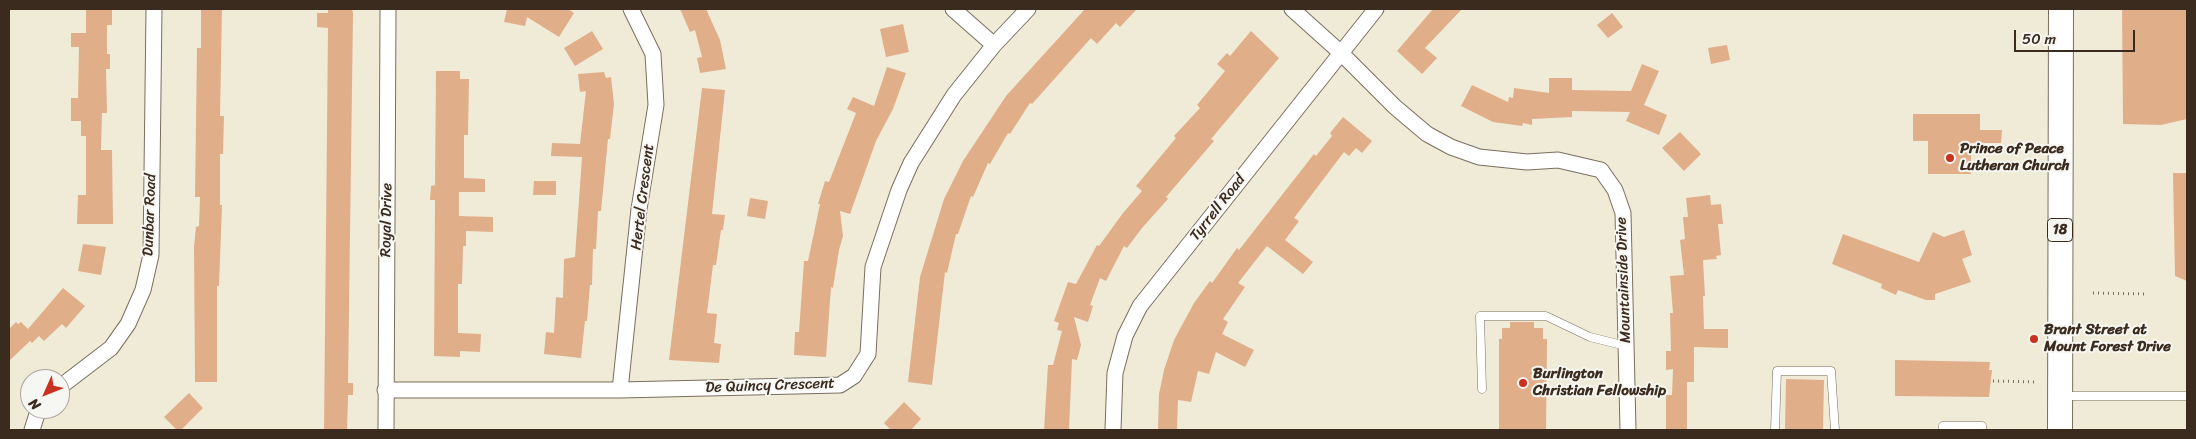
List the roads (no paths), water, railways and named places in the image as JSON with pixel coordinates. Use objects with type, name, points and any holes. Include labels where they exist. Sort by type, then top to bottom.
[{"type":"main road","name":"18","points":[[2060,430],[2061,9]]},
{"type":"street","name":"Dunbar Road","points":[[70,379],[111,348],[128,324],[143,290],[151,255],[154,9]]},
{"type":"street","name":"Royal Drive","points":[[386,430],[388,9]]},
{"type":"street","name":"Hertel Crescent","points":[[620,390],[639,209],[656,105],[653,54],[632,9]]},
{"type":"street","points":[[954,9],[994,45]]},
{"type":"street","name":"De Quincy Crescent","points":[[385,390],[620,390],[840,385],[854,376],[868,354],[873,267],[899,190],[911,163],[936,120],[994,45],[1028,9]]},
{"type":"street","name":"Mountainside Drive","points":[[1292,9],[1341,53],[1395,107],[1427,134],[1451,147],[1479,157],[1527,162],[1558,160],[1601,170],[1615,190],[1623,212],[1628,430]]},
{"type":"street","name":"Tyrrell Road","points":[[1113,430],[1115,373],[1125,336],[1140,306],[1376,9]]},
{"type":"lane","points":[[1482,389],[1480,316],[1546,316],[1590,337],[1627,346]]},
{"type":"lane","points":[[1776,430],[1777,371],[1831,371],[1835,430]]},
{"type":"lane","points":[[2059,396],[2187,396]]},
{"type":"lane","points":[[1943,430],[1943,426],[1982,426],[1982,430]]},
{"type":"place","name":"Prince of Peace Lutheran Church","points":[[1950,158]]},
{"type":"place","name":"Brant Street at Mount Forest Drive","points":[[2034,339]]},
{"type":"place","name":"Burlington Christian Fellowship","points":[[1523,383]]}]
